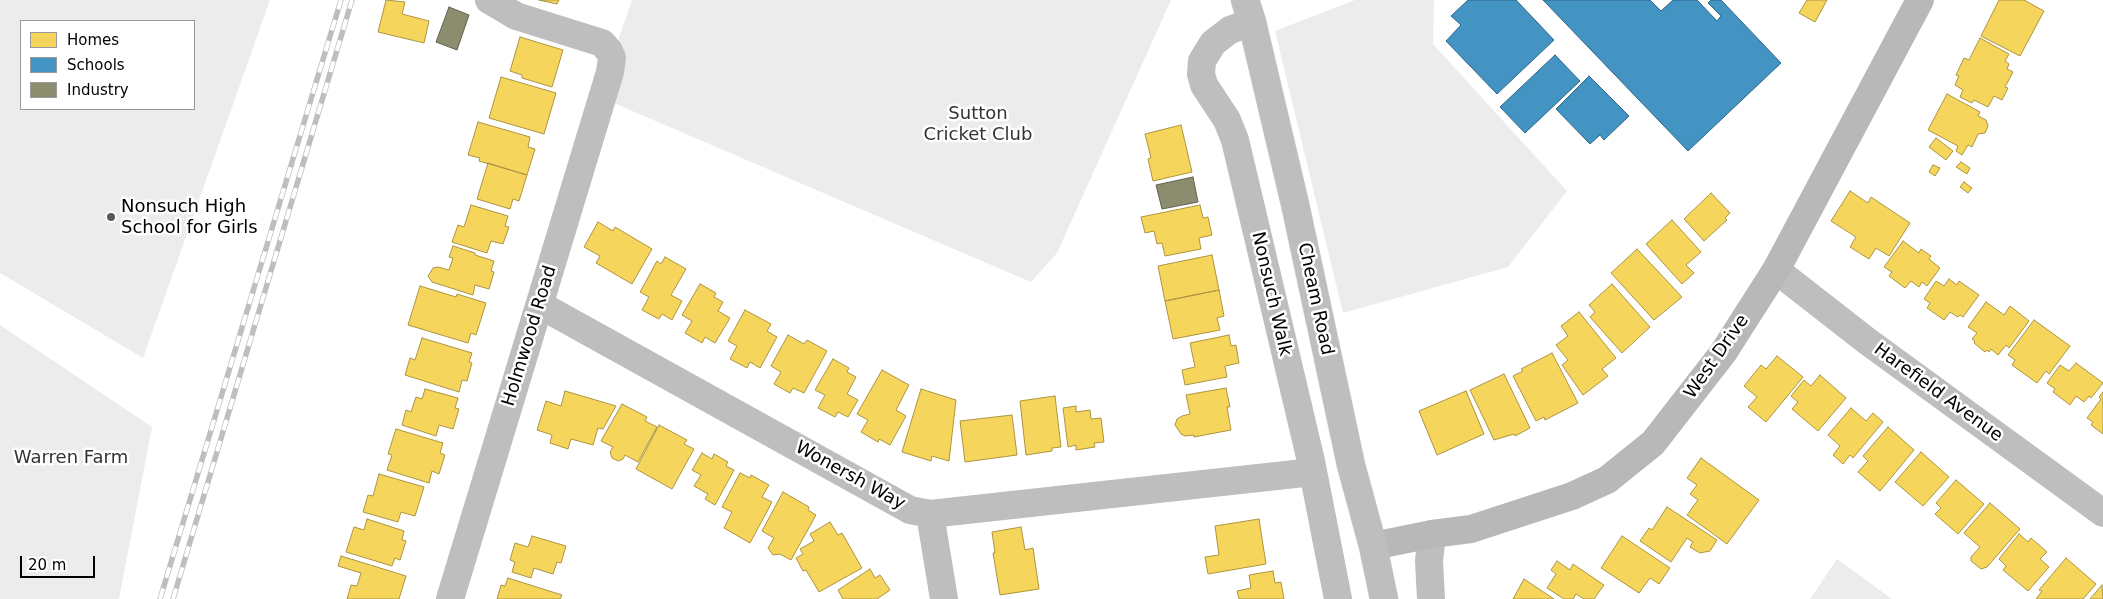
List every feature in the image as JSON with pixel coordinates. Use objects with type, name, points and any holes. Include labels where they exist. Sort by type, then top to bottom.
[{"type":"main road","name":"Holmwood Road","points":[[450,599],[610,72],[612,58],[609,50],[602,43],[516,16],[488,0]]},
{"type":"main road","name":"Nonsuch Walk","points":[[1248,11],[1230,30],[1213,43],[1202,62],[1201,74],[1204,85],[1227,120],[1235,140],[1313,472],[1338,599]]},
{"type":"main road","name":"Cheam Road","points":[[1248,11],[1295,204],[1351,465],[1373,546],[1384,599]]},
{"type":"main road","name":"Harefield Avenue","points":[[1776,270],[1867,341],[2103,513]]},
{"type":"main road","name":"Wonersh Way","points":[[540,305],[910,510],[930,514],[1313,472]]},
{"type":"main road","points":[[930,514],[944,599]]},
{"type":"main road","points":[[1431,599],[1429,561],[1432,534]]},
{"type":"street","name":"West Drive","points":[[1373,546],[1432,534],[1472,529],[1572,496],[1607,480],[1653,443],[1724,353],[1776,270],[1920,0]]},
{"type":"green space","name":"Nonsuch High School for Girls","points":[[0,0],[270,0],[143,358],[0,273]]},
{"type":"green space","name":"Sutton Cricket Club","points":[[632,0],[1171,0],[1057,253],[1031,282],[602,98],[612,58]]},
{"type":"green space","points":[[1355,0],[1434,0],[1433,44],[1567,191],[1508,267],[1343,313],[1275,31]]},
{"type":"green space","name":"Warren Farm","points":[[0,325],[152,427],[119,599],[0,599]]},
{"type":"green space","points":[[1837,559],[1892,599],[1810,599]]},
{"type":"building: Homes","points":[[386,0],[405,2],[402,14],[429,21],[424,43],[378,32]]},
{"type":"building: Homes","points":[[539,0],[559,0],[557,4]]},
{"type":"building: Homes","points":[[1807,0],[1827,0],[1815,22],[1799,13]]},
{"type":"building: Homes","points":[[1999,0],[2024,0],[2044,11],[2020,56],[1981,36]]},
{"type":"building: Homes","points":[[520,37],[563,50],[552,87],[522,78],[522,75],[510,71]]},
{"type":"building: Homes","points":[[1980,38],[2009,54],[2005,61],[2009,64],[2007,69],[2013,72],[2005,87],[2008,88],[2002,100],[1994,96],[1988,107],[1974,100],[1972,103],[1960,97],[1963,90],[1955,85],[1959,76],[1956,75],[1964,58],[1969,60]]},
{"type":"building: Homes","points":[[501,77],[556,93],[544,134],[489,118]]},
{"type":"building: Homes","points":[[1947,94],[1980,112],[1978,116],[1986,120],[1988,126],[1985,133],[1978,134],[1972,147],[1968,145],[1962,155],[1956,151],[1958,146],[1928,130]]},
{"type":"building: Homes","points":[[478,122],[530,137],[528,147],[535,149],[527,175],[479,161],[480,158],[468,155]]},
{"type":"building: Homes","points":[[1181,125],[1192,172],[1153,181],[1148,159],[1151,158],[1145,134]]},
{"type":"building: Homes","points":[[1936,138],[1953,151],[1946,160],[1929,147]]},
{"type":"building: Homes","points":[[1961,162],[1970,168],[1967,174],[1956,167]]},
{"type":"building: Homes","points":[[488,163],[527,175],[519,201],[513,199],[510,209],[477,199]]},
{"type":"building: Homes","points":[[1933,165],[1940,168],[1935,176],[1929,172]]},
{"type":"building: Homes","points":[[1964,182],[1972,188],[1968,193],[1960,187]]},
{"type":"building: Homes","points":[[1850,191],[1868,203],[1871,197],[1910,223],[1889,256],[1876,248],[1869,259],[1850,247],[1856,237],[1831,221]]},
{"type":"building: Homes","points":[[1711,193],[1730,213],[1725,218],[1727,220],[1704,241],[1684,219]]},
{"type":"building: Homes","points":[[471,205],[508,216],[505,226],[509,227],[503,244],[491,241],[487,253],[452,242],[458,225],[464,227]]},
{"type":"building: Homes","points":[[1200,205],[1203,218],[1208,217],[1212,235],[1199,238],[1201,249],[1165,256],[1162,243],[1157,244],[1154,231],[1145,233],[1141,217]]},
{"type":"building: Homes","points":[[1672,220],[1701,252],[1686,265],[1694,273],[1682,284],[1646,244]]},
{"type":"building: Homes","points":[[598,222],[613,231],[615,227],[652,249],[632,284],[596,263],[600,256],[584,247]]},
{"type":"building: Homes","points":[[1903,241],[1919,253],[1921,249],[1931,256],[1929,259],[1940,268],[1927,286],[1922,282],[1919,287],[1911,281],[1905,288],[1889,276],[1892,272],[1884,267]]},
{"type":"building: Homes","points":[[453,246],[494,261],[491,271],[494,272],[489,289],[475,285],[473,295],[432,282],[428,276],[433,268],[438,267],[449,270],[453,258],[449,257]]},
{"type":"building: Homes","points":[[1637,249],[1682,297],[1654,320],[1611,273]]},
{"type":"building: Homes","points":[[1212,255],[1219,290],[1165,301],[1158,266]]},
{"type":"building: Homes","points":[[665,257],[686,269],[671,295],[682,301],[672,320],[662,314],[659,319],[642,310],[649,297],[640,292],[657,261],[661,264]]},
{"type":"building: Homes","points":[[1949,279],[1957,285],[1959,281],[1979,295],[1963,317],[1960,315],[1958,317],[1950,312],[1944,320],[1927,308],[1930,303],[1924,299],[1936,281],[1944,286]]},
{"type":"building: Homes","points":[[700,284],[716,293],[714,297],[723,302],[718,311],[730,318],[715,343],[705,337],[702,343],[685,333],[692,321],[682,315]]},
{"type":"building: Homes","points":[[1612,284],[1650,327],[1622,353],[1590,317],[1595,312],[1589,305]]},
{"type":"building: Homes","points":[[420,286],[456,297],[457,294],[486,303],[476,335],[471,333],[468,343],[408,325]]},
{"type":"building: Homes","points":[[1219,290],[1224,316],[1217,318],[1220,330],[1173,339],[1165,301]]},
{"type":"building: Homes","points":[[1986,302],[2004,315],[2010,306],[2029,321],[2009,348],[2006,345],[1998,355],[1991,349],[1989,352],[1987,350],[1985,352],[1974,343],[1975,341],[1972,339],[1977,333],[1968,327]]},
{"type":"building: Homes","points":[[745,310],[771,324],[767,331],[777,337],[760,368],[750,362],[747,368],[730,359],[737,346],[728,341]]},
{"type":"building: Homes","points":[[1579,312],[1616,358],[1602,369],[1608,376],[1583,395],[1562,365],[1568,360],[1556,345],[1568,336],[1561,326]]},
{"type":"building: Homes","points":[[2034,320],[2070,346],[2049,374],[2046,371],[2037,383],[2012,365],[2015,360],[2008,355]]},
{"type":"building: Homes","points":[[788,335],[804,344],[807,340],[827,351],[804,393],[793,388],[790,393],[774,384],[781,372],[771,366]]},
{"type":"building: Homes","points":[[1229,335],[1231,346],[1236,345],[1239,363],[1225,366],[1227,377],[1185,385],[1182,370],[1195,367],[1190,343]]},
{"type":"building: Homes","points":[[422,338],[472,353],[469,362],[472,363],[467,381],[462,380],[459,392],[405,375],[410,358],[415,360]]},
{"type":"building: Homes","points":[[1552,353],[1578,403],[1545,420],[1544,417],[1536,421],[1513,376],[1523,371],[1521,369]]},
{"type":"building: Homes","points":[[1777,356],[1803,377],[1766,422],[1748,407],[1757,397],[1744,386],[1761,365],[1766,369]]},
{"type":"building: Homes","points":[[833,359],[849,368],[847,372],[856,377],[847,394],[858,400],[848,417],[838,412],[835,417],[818,408],[825,395],[815,390]]},
{"type":"building: Homes","points":[[2076,363],[2103,383],[2091,398],[2089,396],[2084,402],[2076,396],[2070,405],[2053,392],[2055,389],[2047,383],[2060,365],[2069,371]]},
{"type":"building: Homes","points":[[882,370],[909,385],[896,410],[906,416],[890,445],[879,439],[878,442],[861,432],[868,420],[857,414]]},
{"type":"building: Homes","points":[[1504,374],[1530,428],[1515,436],[1514,434],[1494,440],[1470,390]]},
{"type":"building: Homes","points":[[1820,375],[1846,398],[1818,431],[1792,409],[1798,402],[1791,396],[1804,380],[1811,386]]},
{"type":"building: Homes","points":[[1226,388],[1230,407],[1227,407],[1231,430],[1194,437],[1194,435],[1185,436],[1181,434],[1175,425],[1177,419],[1190,414],[1186,395]]},
{"type":"building: Homes","points":[[425,389],[458,398],[455,408],[459,409],[453,429],[439,425],[436,436],[402,425],[406,410],[411,412],[416,397],[422,399]]},
{"type":"building: Homes","points":[[921,389],[956,400],[949,461],[932,456],[931,461],[902,452]]},
{"type":"building: Homes","points":[[565,391],[616,406],[603,429],[598,428],[593,445],[571,439],[568,449],[550,443],[552,435],[537,430],[546,401],[561,406]]},
{"type":"building: Homes","points":[[1466,391],[1484,434],[1437,455],[1419,411]]},
{"type":"building: Homes","points":[[2103,392],[2103,434],[2091,425],[2093,422],[2087,418],[2101,399],[2099,397]]},
{"type":"building: Homes","points":[[1055,396],[1061,447],[1052,448],[1052,451],[1026,455],[1020,401]]},
{"type":"building: Homes","points":[[622,404],[647,417],[645,421],[657,427],[638,462],[625,455],[623,459],[618,461],[612,458],[610,452],[613,447],[601,441]]},
{"type":"building: Homes","points":[[1076,406],[1076,412],[1090,410],[1091,419],[1101,418],[1104,442],[1094,443],[1095,447],[1076,450],[1076,445],[1068,447],[1063,408]]},
{"type":"building: Homes","points":[[1851,408],[1866,421],[1873,413],[1883,422],[1853,458],[1850,455],[1843,464],[1833,455],[1840,446],[1828,435]]},
{"type":"building: Homes","points":[[1012,415],[1017,455],[965,462],[960,421]]},
{"type":"building: Homes","points":[[659,425],[687,440],[684,444],[694,449],[672,489],[636,469]]},
{"type":"building: Homes","points":[[1888,427],[1914,450],[1880,491],[1858,472],[1868,461],[1863,456]]},
{"type":"building: Homes","points":[[396,429],[443,443],[440,453],[445,455],[439,474],[432,471],[429,483],[387,470],[392,455],[388,454]]},
{"type":"building: Homes","points":[[1921,452],[1949,477],[1923,506],[1895,482]]},
{"type":"building: Homes","points":[[702,453],[712,459],[714,454],[728,462],[726,466],[734,470],[715,505],[705,499],[708,494],[694,486],[701,475],[692,470]]},
{"type":"building: Homes","points":[[1701,458],[1759,500],[1727,544],[1687,515],[1698,500],[1690,494],[1697,485],[1687,478]]},
{"type":"building: Homes","points":[[740,473],[750,478],[751,475],[769,485],[762,497],[772,502],[750,543],[724,528],[732,512],[722,507]]},
{"type":"building: Homes","points":[[379,474],[424,487],[415,516],[401,512],[398,522],[363,512],[368,495],[373,496]]},
{"type":"building: Homes","points":[[1956,480],[1984,504],[1958,534],[1935,514],[1941,508],[1936,503]]},
{"type":"building: Homes","points":[[783,492],[809,507],[808,510],[816,515],[791,560],[780,554],[773,555],[768,548],[774,538],[762,531]]},
{"type":"building: Homes","points":[[1990,503],[2020,529],[1987,567],[1981,569],[1971,561],[1971,557],[1980,547],[1964,533]]},
{"type":"building: Homes","points":[[1667,507],[1717,540],[1710,551],[1700,553],[1690,547],[1693,542],[1687,538],[1671,562],[1640,541],[1649,528],[1652,530]]},
{"type":"building: Homes","points":[[367,519],[404,531],[402,540],[406,541],[400,560],[395,558],[392,566],[346,552],[354,527],[364,530]]},
{"type":"building: Homes","points":[[1259,519],[1266,564],[1208,574],[1205,557],[1219,555],[1215,526]]},
{"type":"building: Homes","points":[[830,522],[838,535],[842,533],[862,568],[819,592],[806,570],[803,571],[796,558],[803,554],[800,549],[814,541],[810,534]]},
{"type":"building: Homes","points":[[1021,527],[1025,550],[1033,548],[1039,589],[1000,595],[993,553],[995,553],[992,532]]},
{"type":"building: Homes","points":[[2019,534],[2028,542],[2031,538],[2047,552],[2040,559],[2049,567],[2028,591],[2003,570],[2006,566],[1999,559]]},
{"type":"building: Homes","points":[[532,536],[566,546],[561,563],[557,562],[553,574],[534,568],[531,578],[512,572],[515,562],[510,560],[515,543],[528,547]]},
{"type":"building: Homes","points":[[1622,536],[1670,568],[1659,584],[1650,578],[1639,593],[1601,568]]},
{"type":"building: Homes","points":[[341,556],[406,576],[399,599],[347,599],[351,585],[357,586],[361,573],[338,566]]},
{"type":"building: Homes","points":[[2066,558],[2096,584],[2083,599],[2036,599],[2042,591],[2039,590]]},
{"type":"building: Homes","points":[[1557,561],[1570,570],[1573,564],[1604,585],[1594,599],[1584,599],[1576,594],[1573,599],[1564,599],[1547,588],[1556,574],[1551,570]]},
{"type":"building: Homes","points":[[870,569],[875,578],[880,575],[890,590],[877,599],[843,599],[838,590]]},
{"type":"building: Homes","points":[[1273,571],[1275,583],[1281,582],[1284,599],[1239,599],[1237,591],[1251,588],[1249,575]]},
{"type":"building: Homes","points":[[508,578],[562,595],[560,599],[497,599],[501,585],[505,586]]},
{"type":"building: Homes","points":[[1524,579],[1554,599],[1513,599]]},
{"type":"building: Homes","points":[[2102,585],[2103,599],[2090,599]]},
{"type":"building: Schools","points":[[1468,0],[1516,0],[1554,40],[1497,94],[1446,41],[1461,25],[1451,16]]},
{"type":"building: Schools","points":[[1543,0],[1650,0],[1661,11],[1673,0],[1697,0],[1717,21],[1721,16],[1708,3],[1711,0],[1721,0],[1781,63],[1688,151]]},
{"type":"building: Schools","points":[[1555,55],[1580,81],[1525,133],[1500,107]]},
{"type":"building: Schools","points":[[1589,76],[1629,116],[1604,140],[1600,135],[1590,144],[1556,109]]},
{"type":"building: Industry","points":[[449,7],[469,15],[457,50],[436,42]]},
{"type":"building: Industry","points":[[1193,177],[1198,202],[1162,209],[1156,185]]},
{"type":"railway","points":[[160,599],[341,0]]},
{"type":"railway","points":[[173,599],[352,0]]},
{"type":"place","name":"Nonsuch High School for Girls","points":[[111,217]]}]
